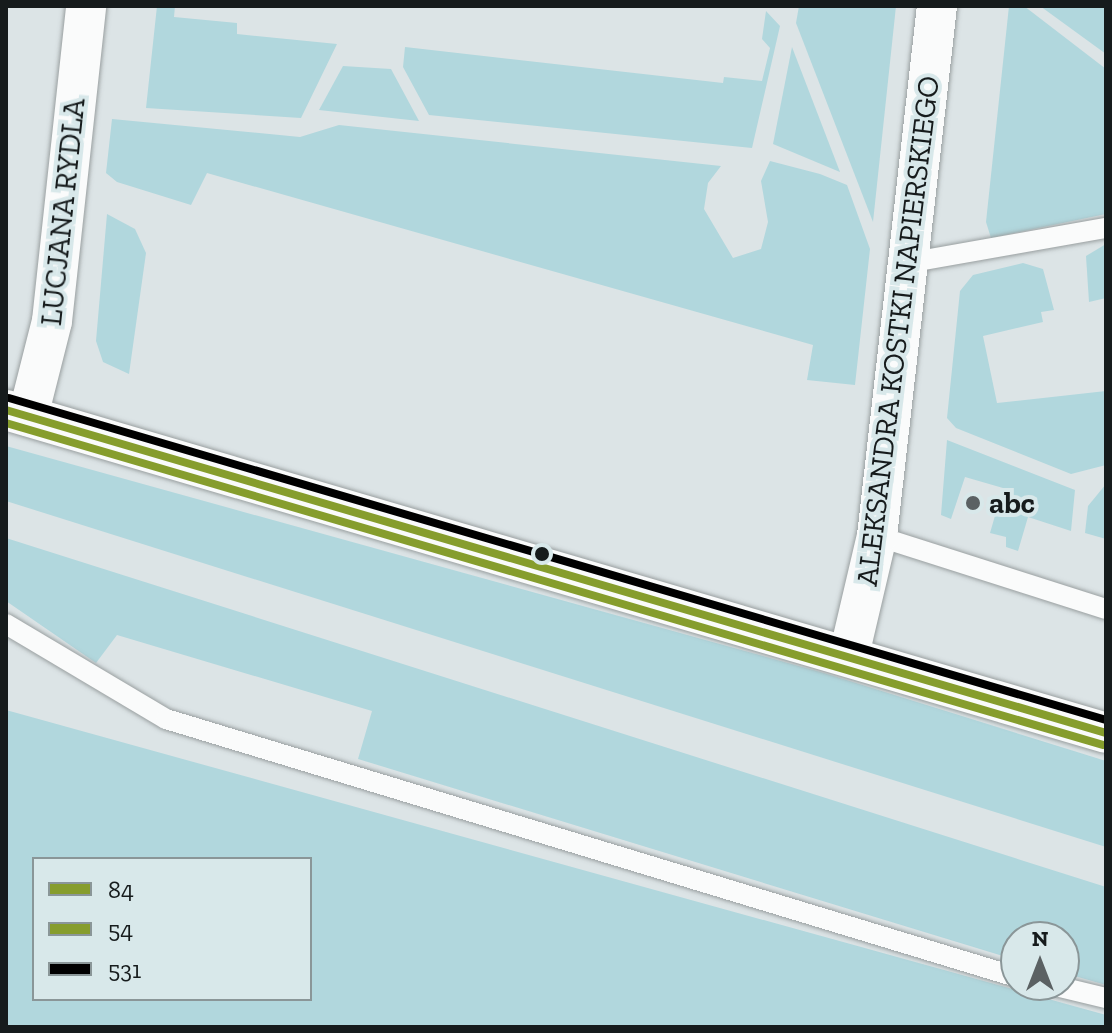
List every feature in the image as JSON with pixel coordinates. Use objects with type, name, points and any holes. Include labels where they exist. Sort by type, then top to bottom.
[{"type":"street","name":"LUCJANA RYDLA","points":[[17,413],[52,321],[86,6]]},
{"type":"street","name":"ALEKSANDRA KOSTKI NAPIERSKIEGO","points":[[849,655],[877,536],[937,6]]},
{"type":"street","points":[[17,413],[1106,733]]},
{"type":"lane","points":[[907,263],[1106,228]]},
{"type":"lane","points":[[877,536],[1106,609]]},
{"type":"lane","points":[[6,624],[166,719],[1000,972]]},
{"type":"lane","points":[[1080,992],[1106,998]]},
{"type":"shaded area","points":[[157,6],[175,6],[174,17],[237,23],[237,34],[337,44],[301,118],[146,108]]},
{"type":"shaded area","points":[[799,6],[896,6],[873,222],[796,23]]},
{"type":"shaded area","points":[[1009,6],[1024,6],[1106,69],[1106,214],[991,238],[986,222]]},
{"type":"shaded area","points":[[1040,6],[1106,6],[1106,54]]},
{"type":"shaded area","points":[[766,11],[780,26],[752,148],[429,115],[403,67],[405,47],[723,83],[724,77],[762,81],[770,48],[762,39]]},
{"type":"shaded area","points":[[792,47],[840,172],[773,144]]},
{"type":"shaded area","points":[[343,66],[391,69],[419,121],[319,110]]},
{"type":"shaded area","points":[[112,119],[300,137],[339,125],[721,166],[708,183],[704,209],[733,258],[761,249],[768,222],[761,181],[770,161],[820,174],[847,185],[870,249],[855,385],[807,380],[813,345],[207,173],[191,205],[117,182],[106,173]]},
{"type":"shaded area","points":[[107,214],[135,229],[146,253],[129,374],[103,362],[96,341]]},
{"type":"shaded area","points":[[1106,244],[1106,298],[1089,302],[1086,256]]},
{"type":"shaded area","points":[[1023,263],[1043,269],[1054,310],[1041,312],[1043,322],[983,336],[997,403],[1106,391],[1106,465],[1071,474],[956,428],[947,418],[960,291],[973,275]]},
{"type":"shaded area","points":[[947,440],[1075,490],[1071,531],[1028,517],[1018,551],[1006,547],[1006,537],[990,533],[1003,488],[965,477],[951,519],[941,515]]},
{"type":"shaded area","points":[[6,446],[824,673],[1106,761],[1106,847],[6,501]]},
{"type":"shaded area","points":[[1106,484],[1106,539],[1085,533],[1088,506]]},
{"type":"shaded area","points":[[6,538],[1106,887],[1106,985],[1080,978],[1080,921],[1000,921],[1000,955],[358,759],[372,711],[117,635],[96,663],[6,601]]},
{"type":"shaded area","points":[[6,710],[1000,986],[1000,1001],[1056,1001],[1106,1015],[1106,1027],[6,1027]]},
{"type":"transit line","name":"531","points":[[9,398],[1106,720]]},
{"type":"transit line","name":"84","points":[[6,410],[1106,733]]},
{"type":"transit line","name":"54","points":[[6,423],[1103,745]]},
{"type":"place","name":"abc","points":[[973,503]]}]
